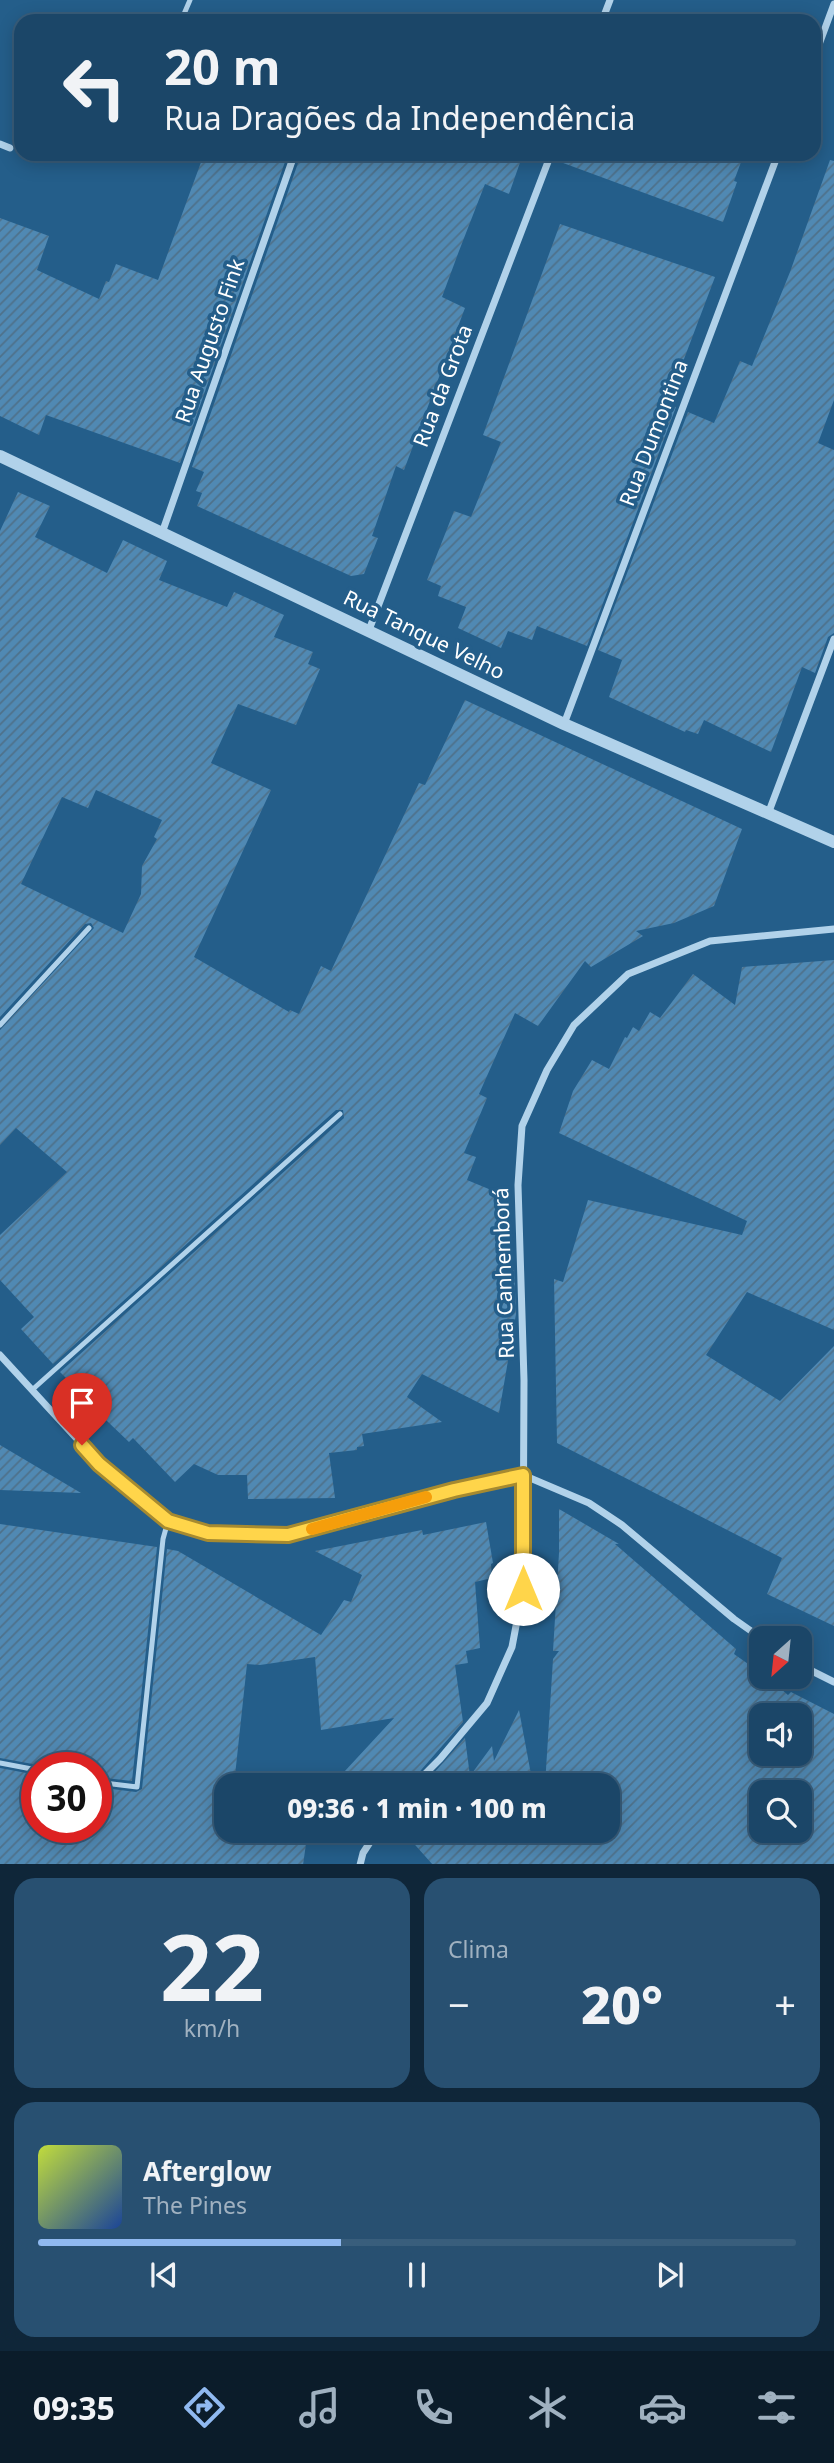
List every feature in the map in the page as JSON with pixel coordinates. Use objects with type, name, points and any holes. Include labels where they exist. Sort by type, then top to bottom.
[{"type":"street","points":[[821,39],[834,4]]},
{"type":"street","points":[[0,144],[10,148]]},
{"type":"street","name":"Rua Augusto Fink","points":[[162,533],[292,161]]},
{"type":"street","name":"Rua da Grota","points":[[369,630],[548,161]]},
{"type":"street","name":"Rua Dumontina","points":[[564,724],[775,161]]},
{"type":"street","name":"Rua Tanque Velho","points":[[0,456],[564,724],[834,842]]},
{"type":"street","points":[[768,814],[834,639]]},
{"type":"street","name":"Rua Canhemborá","points":[[426,1773],[487,1703],[512,1647],[523,1589],[523,1328],[518,1185],[522,1126],[547,1070],[573,1025],[628,974],[710,941],[834,929]]},
{"type":"street","points":[[0,1355],[99,1464],[168,1521],[208,1533],[288,1535],[454,1490],[523,1475],[589,1503],[622,1525],[749,1630]]},
{"type":"street","points":[[812,1671],[834,1682]]},
{"type":"street","points":[[360,1864],[370,1843]]},
{"type":"lane","points":[[0,1025],[89,928]]},
{"type":"lane","points":[[32,1390],[340,1114]]},
{"type":"lane","points":[[112,1784],[137,1787],[163,1539],[168,1521]]},
{"type":"lane","points":[[0,1763],[21,1767]]},
{"type":"building","points":[[830,160],[834,161],[834,400],[818,443],[834,450],[834,633],[828,637],[815,673],[802,667],[771,752],[704,720],[698,734],[686,730],[685,732],[609,697],[622,660],[598,650],[688,412],[714,423],[740,361],[752,366],[790,272]]},
{"type":"building","points":[[201,161],[285,161],[180,463],[46,415],[39,435],[0,416],[0,218],[49,236],[37,270],[99,299],[116,264],[158,280]]},
{"type":"building","points":[[297,161],[521,161],[509,194],[485,184],[442,297],[465,308],[404,470],[396,466],[372,536],[378,538],[364,574],[351,576],[197,506],[202,493],[196,491],[204,472],[192,467]]},
{"type":"building","points":[[558,161],[741,161],[723,222]]},
{"type":"building","points":[[560,224],[715,277],[667,404],[676,407],[587,646],[537,626],[532,640],[508,631],[501,648],[458,628],[466,607],[438,596],[441,586],[427,580],[454,511],[471,517],[501,442],[483,435]]},
{"type":"building","points":[[18,492],[50,506],[35,537],[107,573],[123,540],[167,561],[159,580],[227,607],[234,592],[284,615],[274,637],[313,652],[308,664],[320,669],[296,725],[238,704],[211,763],[271,790],[194,957],[289,1012],[290,1010],[299,1014],[321,966],[331,971],[419,783],[425,785],[465,700],[742,829],[714,906],[674,923],[636,931],[643,936],[591,967],[585,961],[538,1026],[515,1013],[479,1094],[487,1098],[464,1153],[476,1157],[467,1180],[496,1192],[502,1263],[514,1267],[516,1314],[499,1413],[422,1374],[407,1397],[442,1422],[362,1434],[364,1446],[357,1447],[357,1450],[329,1453],[335,1498],[248,1499],[247,1475],[218,1475],[194,1464],[175,1482],[133,1438],[129,1442],[65,1381],[67,1379],[60,1372],[344,1118],[343,1110],[336,1110],[53,1364],[21,1329],[34,1317],[0,1280],[0,1235],[67,1172],[16,1128],[0,1145],[0,1030],[94,928],[91,923],[85,924],[0,1017],[0,531]],"holes":[[[96,790],[162,820],[154,837],[157,839],[142,866],[141,894],[123,933],[21,884],[62,797],[88,808]]]},
{"type":"building","points":[[834,960],[834,1330],[747,1292],[706,1355],[780,1401],[834,1346],[834,1626],[767,1594],[782,1558],[557,1443],[554,1279],[563,1282],[588,1200],[742,1235],[747,1221],[559,1133],[573,1091],[592,1060],[609,1069],[633,1027],[639,1031],[650,1012],[660,1018],[693,974],[735,1005],[742,967]]},
{"type":"building","points":[[0,1445],[81,1493],[0,1490]]},
{"type":"building","points":[[559,1509],[619,1544],[615,1544],[736,1649],[734,1654],[749,1665],[749,1689],[781,1689],[788,1695],[791,1692],[834,1714],[834,1864],[432,1864],[413,1843],[620,1843],[620,1773],[546,1773],[553,1659],[559,1651],[553,1651]]},
{"type":"building","points":[[486,1522],[493,1563],[492,1578],[475,1582],[480,1648],[466,1651],[468,1663],[455,1665],[463,1722],[418,1773],[343,1773],[394,1718],[321,1730],[315,1657],[260,1665],[247,1664],[235,1773],[214,1773],[214,1843],[306,1843],[303,1864],[0,1864],[0,1768],[21,1772],[21,1843],[112,1843],[112,1789],[136,1792],[142,1789],[167,1549],[178,1551],[321,1635],[344,1600],[351,1602],[362,1575],[315,1551],[422,1530],[423,1535]]},
{"type":"building","points":[[0,1524],[157,1547],[132,1781],[112,1779],[112,1752],[21,1752],[21,1762],[0,1758]]},
{"type":"building","points":[[519,1710],[531,1773],[472,1773],[492,1746],[494,1761]]},
{"type":"building","points":[[465,1738],[470,1773],[434,1773]]},
{"type":"slow traffic","points":[[312,1529],[426,1497]]},
{"type":"route","points":[[82,1445],[99,1464],[168,1521],[208,1533],[288,1535],[454,1490],[523,1475],[523,1589]]}]
